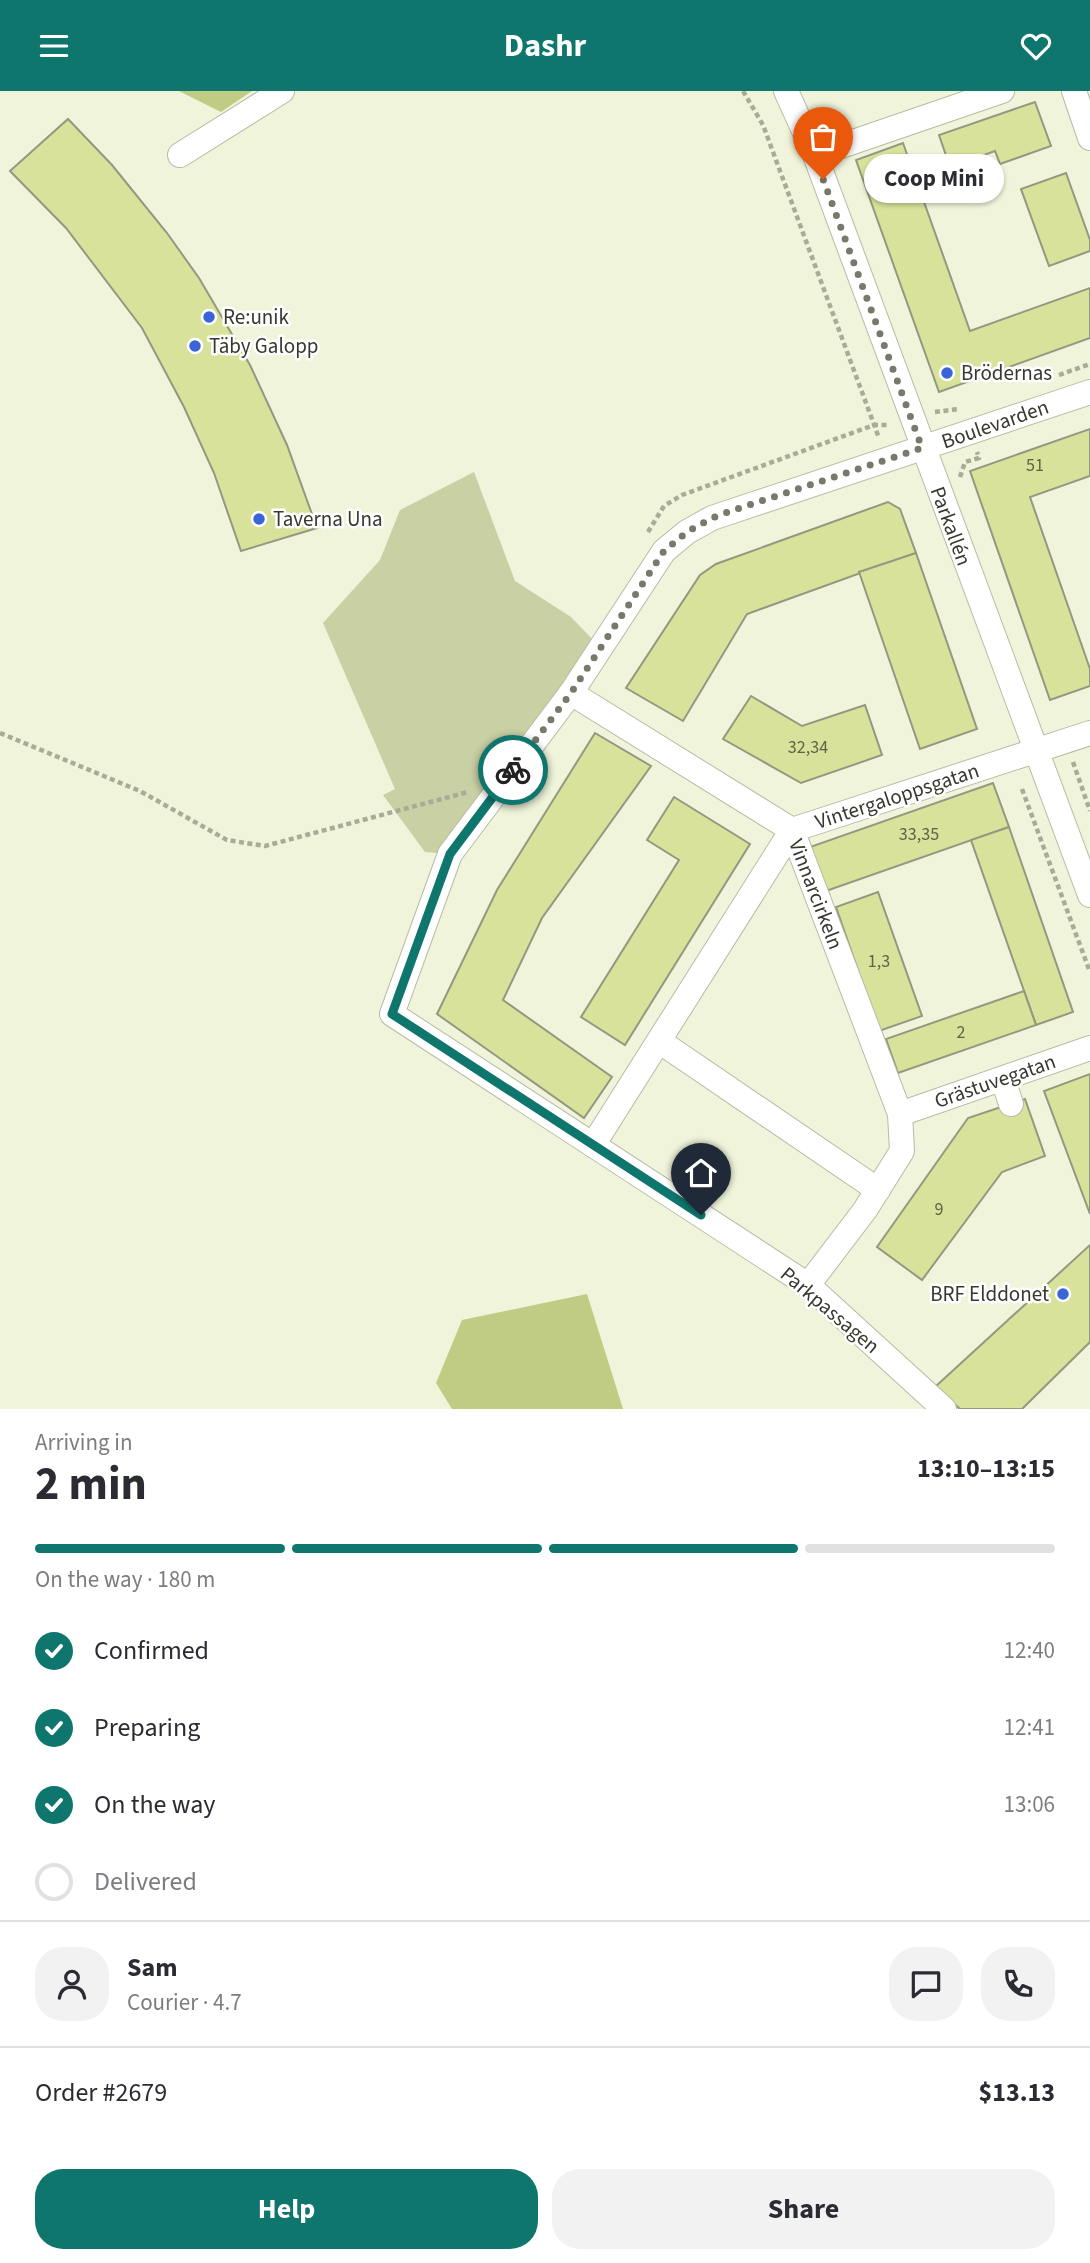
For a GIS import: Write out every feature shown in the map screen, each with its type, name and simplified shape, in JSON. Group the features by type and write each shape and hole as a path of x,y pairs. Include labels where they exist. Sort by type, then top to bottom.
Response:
{"street":[{"path":"180,155 282,91"},
{"name":"Parkallén","path":"786,91 814,155 912,419 1023,756 1090,895"},
{"path":"814,155 1002,91"},
{"path":"1074,91 1090,138"},
{"name":"Boulevarden","path":"392,1014 450,854 571,693 664,551 687,532 712,518 1090,392"},
{"name":"Vintergaloppsgatan","path":"571,693 792,830 1090,733"},
{"name":"Vinnarcirkeln","path":"593,1145 792,830"},
{"name":"Vinnarcirkeln","path":"792,830 900,1114 902,1151 865,1210 808,1285"},
{"name":"Parkpassagen","path":"392,1014 808,1285 944,1409"},
{"path":"659,1041 878,1190"},
{"name":"Grästuvegatan","path":"900,1114 1090,1048"},
{"path":"1003,1079 1011,1104"}],"path":[{"path":"743,91 763,125 887,460"},
{"path":"1052,377 1090,363"},
{"path":"643,541 664,506 682,495 874,425 892,425 934,412 962,409 979,458 965,463 959,479"},
{"path":"0,733 140,792 227,840 265,846 477,790"},
{"path":"1066,742 1090,811"},
{"path":"1023,756 1090,972"}],"green space":[{"path":"179,91 252,91 221,112"},
{"path":"474,472 515,581 571,617 601,648 450,854 425,852 383,795 395,789 323,623 380,560 400,510"},
{"path":"587,1294 623,1409 452,1409 436,1383 462,1320"}],"building":[{"path":"1035,102 1051,146 1000,164 995,151 950,167 939,135"},
{"name":"Täby Galopp","path":"68,119 112,165 199,278 250,365 287,445 317,528 241,551 214,473 184,407 142,328 66,228 10,171"},
{"path":"903,143 970,331 1090,288 1090,338 939,392 856,160"},
{"path":"1066,173 1090,240 1090,251 1049,266 1021,189"},
{"path":"1090,429 1090,476 1030,497 1090,669 1090,686 1050,700 970,471"},
{"path":"888,502 900,509 916,553 747,614 683,721 626,688 700,575 716,564"},
{"path":"916,553 977,729 920,749 859,572"},
{"path":"751,696 802,726 865,705 882,755 801,783 723,739"},
{"path":"595,733 651,766 542,918 503,1000 612,1077 584,1118 437,1014 497,890"},
{"path":"993,783 1009,827 826,891 810,847"},
{"path":"674,797 750,844 625,1045 581,1017 679,860 647,840"},
{"path":"1009,827 1073,1012 1036,1025 971,840"},
{"path":"878,892 922,1016 879,1031 836,907"},
{"path":"1024,991 1036,1025 898,1073 886,1039"},
{"path":"1090,1074 1090,1214 1044,1091"},
{"name":"BRF Elddonet","path":"1025,1099 1045,1156 1002,1172 922,1280 877,1247 968,1118"},
{"name":"BRF Elddonet","path":"1090,1245 1090,1342 1022,1409 960,1409 935,1387"}],"way so far":[{"path":"513,770 571,693 664,551 687,532 731,511 922,448 823,179"}],"place":[{"name":"Coop Mini","path":"823,179"},
{"name":"Re:unik","path":"209,317"},
{"name":"Täby Galopp","path":"195,346"},
{"name":"Brödernas","path":"947,373"},
{"name":"Taverna Una","path":"259,519"},
{"name":"BRF Elddonet","path":"1063,1294"}],"route":[{"path":"513,770 450,854 392,1014 701,1215"}]}
